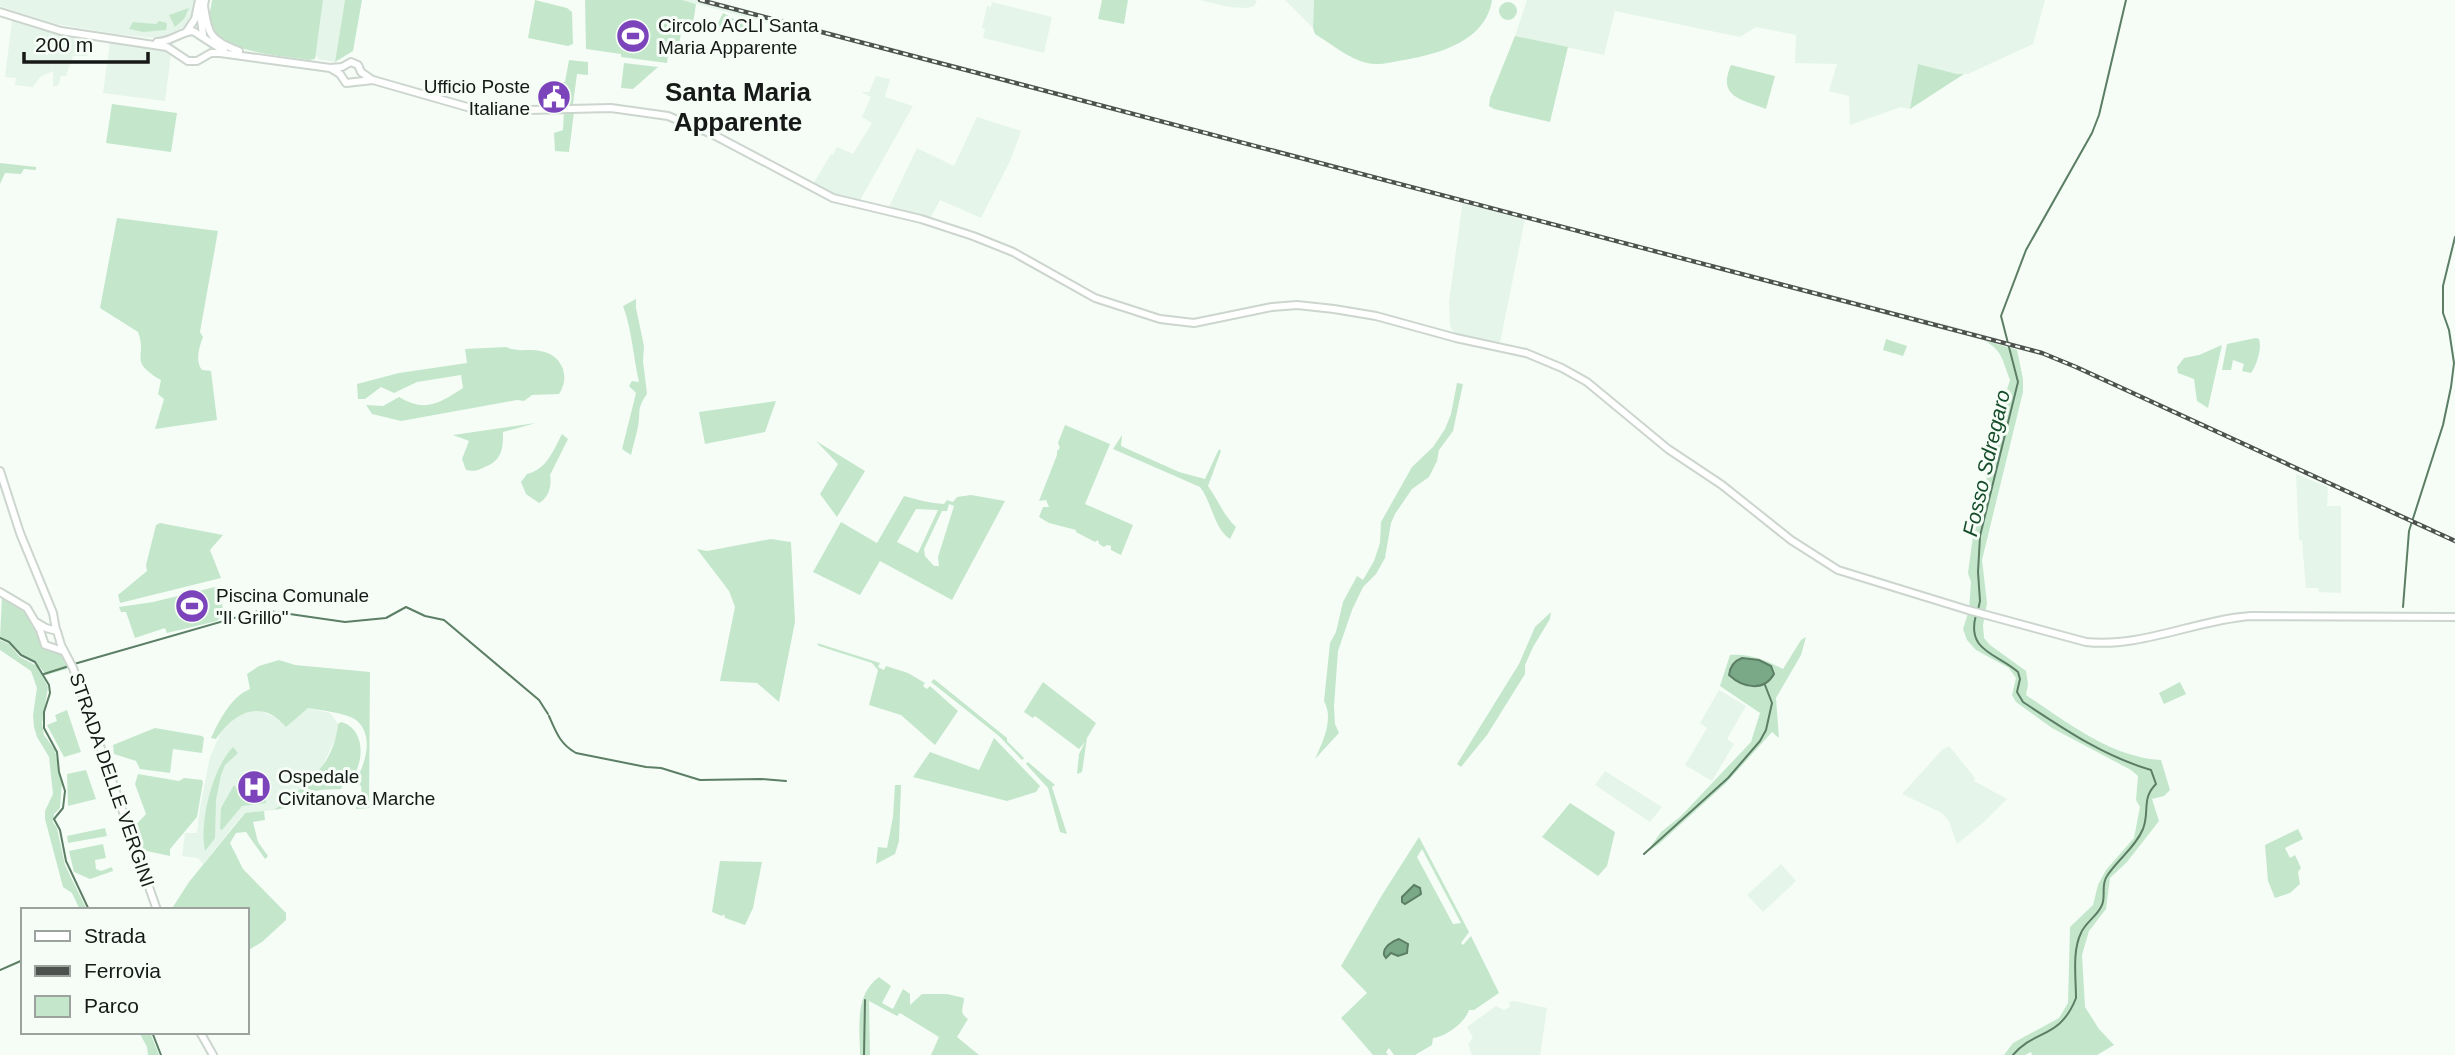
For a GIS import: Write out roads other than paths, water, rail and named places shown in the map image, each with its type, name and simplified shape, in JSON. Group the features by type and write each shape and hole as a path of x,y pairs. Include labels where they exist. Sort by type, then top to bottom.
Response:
{"main road":[{"path":"178,52 176,46 203,2"},
{"path":"203,2 201,20 207,46 205,55"},
{"path":"203,2 206,27 212,38 251,55"},
{"path":"0,11 45,24 104,36 160,42 194,31 229,53"},
{"path":"0,11 61,31 167,47 188,61 197,61 205,55 229,53 341,70"},
{"path":"341,70 347,63 354,62 373,80"},
{"path":"341,70 346,83 373,80 481,111 611,108 668,116 712,134 833,198 921,219 997,244 1096,298 1174,322 1203,322 1251,311 1297,305 1376,316 1526,353 1577,375 1668,449 1722,485 1791,540 1832,566 1968,610 2094,643 2154,636 2251,616 2455,617"},
{"path":"359,80 362,72"},
{"name":"STRADA DELLE VERGINI","path":"0,471 20,533 54,620 51,629 60,640 72,665 156,908"},
{"path":"0,592 22,603 36,622 43,643 51,647 60,640"},
{"path":"36,622 51,629"},
{"path":"42,635 51,629"},
{"name":"STRADA DELLE VERGINI","path":"51,647 64,652"},
{"path":"201,1034 213,1055"}],"waterway":[{"name":"Fosso Sdregaro","path":"1978,610 1980,536 2018,382 2001,316 2026,250 2092,133 2099,115 2126,0"},
{"path":"2403,607 2409,531 2443,425 2451,387 2454,363 2449,330 2443,313 2443,286 2455,237"},
{"path":"74,664 262,610 345,622 386,618 406,607 425,616 444,620 539,700 548,714"},
{"name":"Fosso Sdregaro","path":"1976,615 1974,627 1979,644 2018,672 2020,679 2017,692 2023,702 2100,749 2151,770 2156,784 2147,800 2143,829 2136,842 2107,876 2103,903 2078,940 2075,965 2076,998 2070,1011 2055,1027 2030,1041 2013,1055"},
{"path":"0,638 9,642 21,655 35,662 49,685 44,728 57,752 65,791 63,808 54,819 60,830 66,861 88,908"},
{"path":"44,674 69,666"},
{"path":"1644,854 1728,778 1760,741 1766,730 1772,703 1765,685"},
{"path":"549,716 562,742 576,753 661,768 700,780 786,781"},
{"path":"0,970 21,961"},
{"path":"864,1055 865,1000"},
{"path":"153,1034 161,1055"}],"railway":[{"path":"700,0 2042,353 2455,541"}],"place":[{"name":"Circolo ACLI Santa Maria Apparente","path":"633,36"},
{"name":"Ufficio Poste Italiane","path":"554,97"},
{"name":"Piscina Comunale \"Il Grillo\"","path":"192,606"},
{"name":"Ospedale Civitanova Marche","path":"254,787"}],"district":[{"name":"Santa Maria Apparente","path":"738,107"}]}
